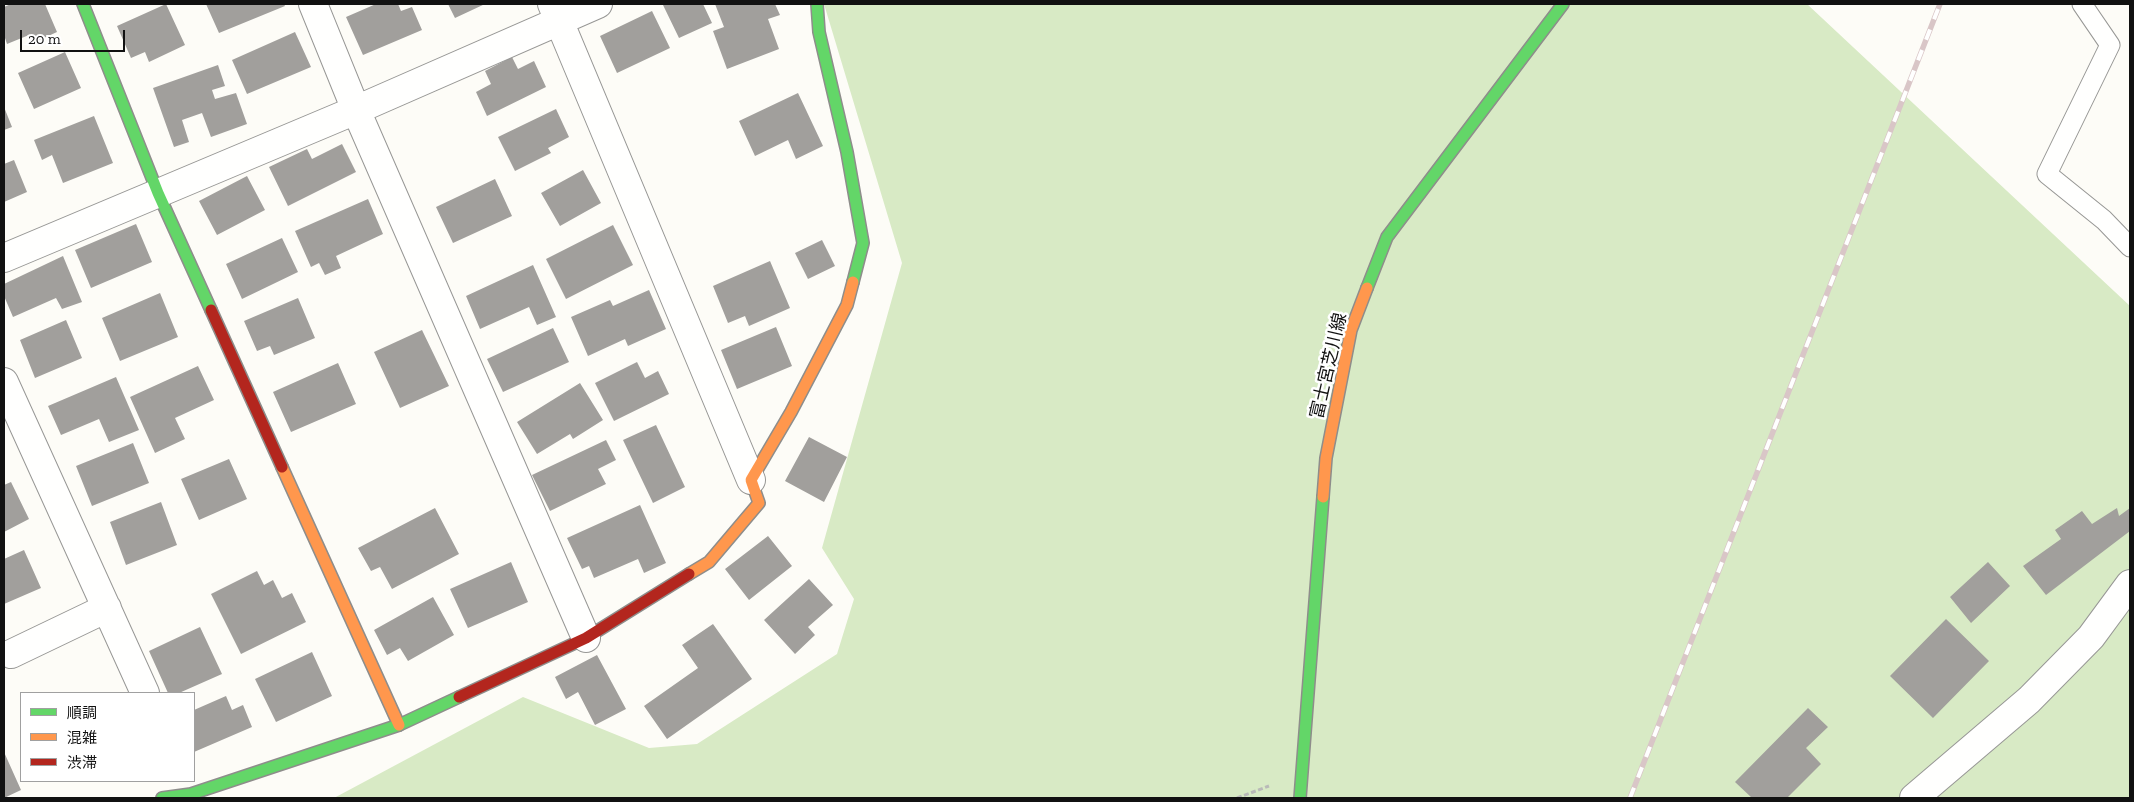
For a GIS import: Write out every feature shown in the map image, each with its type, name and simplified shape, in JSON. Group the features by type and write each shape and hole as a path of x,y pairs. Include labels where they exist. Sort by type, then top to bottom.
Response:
{"street":[{"path":"83,4 158,193 399,724"},
{"path":"313,4 356,110 586,638"},
{"path":"4,258 356,110 555,12 598,4"},
{"path":"751,480 791,412 847,305 863,243 847,152 819,32 817,4"},
{"name":"富士宮芝川線","path":"1300,798 1326,458 1351,330 1387,237 1563,4"},
{"path":"162,798 188,787 399,724 586,638 709,562 759,503 555,12"},
{"path":"4,382 146,692"},
{"path":"1914,798 2029,700 2091,637 2130,584"},
{"path":"11,654 107,608"}],"lane":[{"path":"2082,4 2110,45 2047,174 2104,220 2130,247"}],"green space":[{"path":"824,4 1807,4 2130,306 2130,798 334,798 523,697 649,748 697,744 837,654 854,599 822,548 902,263"}],"building":[{"path":"11,4 45,4 57,32 33,43 29,35 7,44 4,35 4,7"},
{"path":"166,4 185,45 149,62 145,52 131,58 117,26"},
{"path":"206,4 284,4 285,6 219,33"},
{"path":"376,4 398,4 401,11 412,7 422,30 363,55 346,17"},
{"path":"448,4 485,4 455,18"},
{"path":"703,4 712,23 679,38 663,5"},
{"path":"715,4 775,4 780,15 768,19 779,49 727,69 713,31 724,27"},
{"path":"652,11 670,48 617,73 600,36"},
{"path":"295,32 311,67 247,94 232,60"},
{"path":"65,52 81,88 34,109 18,73"},
{"path":"512,57 518,69 534,61 546,87 487,116 476,92 491,84 485,71"},
{"path":"218,65 225,86 212,90 215,99 236,93 247,124 211,137 202,113 182,120 189,142 174,147 153,88"},
{"path":"798,93 823,146 796,159 788,140 755,156 739,121"},
{"path":"4,107 12,127 4,130"},
{"path":"556,109 569,137 548,148 551,153 515,171 498,137"},
{"path":"94,116 113,163 63,183 52,155 42,160 34,140"},
{"path":"342,144 356,172 288,206 269,167 307,149 312,159"},
{"path":"14,160 27,192 4,202 4,164"},
{"path":"583,170 601,203 560,226 541,193"},
{"path":"247,176 265,210 217,235 199,201"},
{"path":"495,179 512,216 453,243 436,207"},
{"path":"368,199 383,234 336,256 341,268 325,275 319,263 311,267 295,231"},
{"path":"136,224 152,262 91,288 75,250"},
{"path":"613,225 633,265 566,299 546,259"},
{"path":"282,238 298,272 242,299 226,264"},
{"path":"822,240 835,266 808,279 795,253"},
{"path":"63,256 82,302 62,309 56,298 13,317 4,296 4,284"},
{"path":"770,261 790,308 749,326 745,316 728,323 713,286"},
{"path":"533,265 556,317 537,325 529,307 480,329 466,296"},
{"path":"649,290 666,329 628,346 625,339 588,356 571,317 610,300 613,306"},
{"path":"160,293 178,337 120,361 102,318"},
{"path":"298,298 315,338 274,355 270,346 257,351 244,321"},
{"path":"66,320 82,358 35,378 20,340"},
{"path":"776,327 792,366 737,389 721,350"},
{"path":"553,328 569,362 503,392 487,359"},
{"path":"422,330 449,386 400,408 374,352"},
{"path":"637,362 645,378 658,371 669,394 614,421 595,383"},
{"path":"338,363 356,404 291,432 273,392"},
{"path":"198,366 214,400 175,418 185,439 155,453 130,397"},
{"path":"116,377 139,430 109,442 99,419 61,435 48,406"},
{"path":"580,383 603,420 573,439 570,434 537,454 517,422"},
{"path":"656,425 685,487 653,503 623,440"},
{"path":"809,437 847,457 824,502 785,481"},
{"path":"606,440 616,460 598,469 606,484 550,511 532,475"},
{"path":"133,443 149,483 92,506 76,466"},
{"path":"229,459 247,499 199,520 181,479"},
{"path":"11,482 29,519 4,532 4,485"},
{"path":"161,502 177,545 126,565 110,522"},
{"path":"640,505 666,563 644,573 638,559 594,578 589,566 582,569 567,538"},
{"path":"435,508 459,554 392,589 380,567 371,571 358,548"},
{"path":"2117,508 2119,516 2130,508 2130,531 2046,595 2023,566 2061,539 2055,530 2082,511 2092,524"},
{"path":"768,536 792,566 749,600 725,569"},
{"path":"24,550 41,588 4,604 4,559"},
{"path":"511,562 528,602 468,628 450,589"},
{"path":"1988,562 2010,586 1971,623 1950,597"},
{"path":"257,571 264,585 273,580 282,598 292,593 306,622 241,654 211,594"},
{"path":"809,579 833,605 808,627 815,635 795,654 764,620"},
{"path":"433,597 454,635 408,661 400,648 387,655 374,630"},
{"path":"1946,619 1989,661 1933,718 1890,676"},
{"path":"713,624 752,679 667,739 644,706 698,668 682,645"},
{"path":"200,627 222,674 181,692 168,692 149,651"},
{"path":"312,652 332,696 276,722 255,679"},
{"path":"597,655 626,709 595,725 578,692 566,699 555,677"},
{"path":"226,696 232,710 243,705 252,727 195,752 195,710"},
{"path":"1808,708 1828,727 1806,748 1821,764 1787,798 1752,798 1735,782"},
{"path":"4,752 21,790 4,798"}],"railway":[{"path":"1630,798 1940,4"}],"traffic: fast":[{"path":"83,4 158,193 211,310"},
{"path":"817,4 819,32 847,152 863,243 853,282"},
{"path":"1367,288 1387,237 1563,4"},
{"path":"1300,798 1323,497"},
{"path":"162,798 191,794 399,725 459,697"}],"traffic: slow":[{"path":"689,574 709,562 759,503 751,480 791,412 847,305 853,282"},
{"path":"1323,497 1326,458 1351,330 1367,288"},
{"path":"282,467 399,725"}],"traffic: jam":[{"path":"211,310 282,467"},
{"path":"459,697 586,638 689,574"}]}
